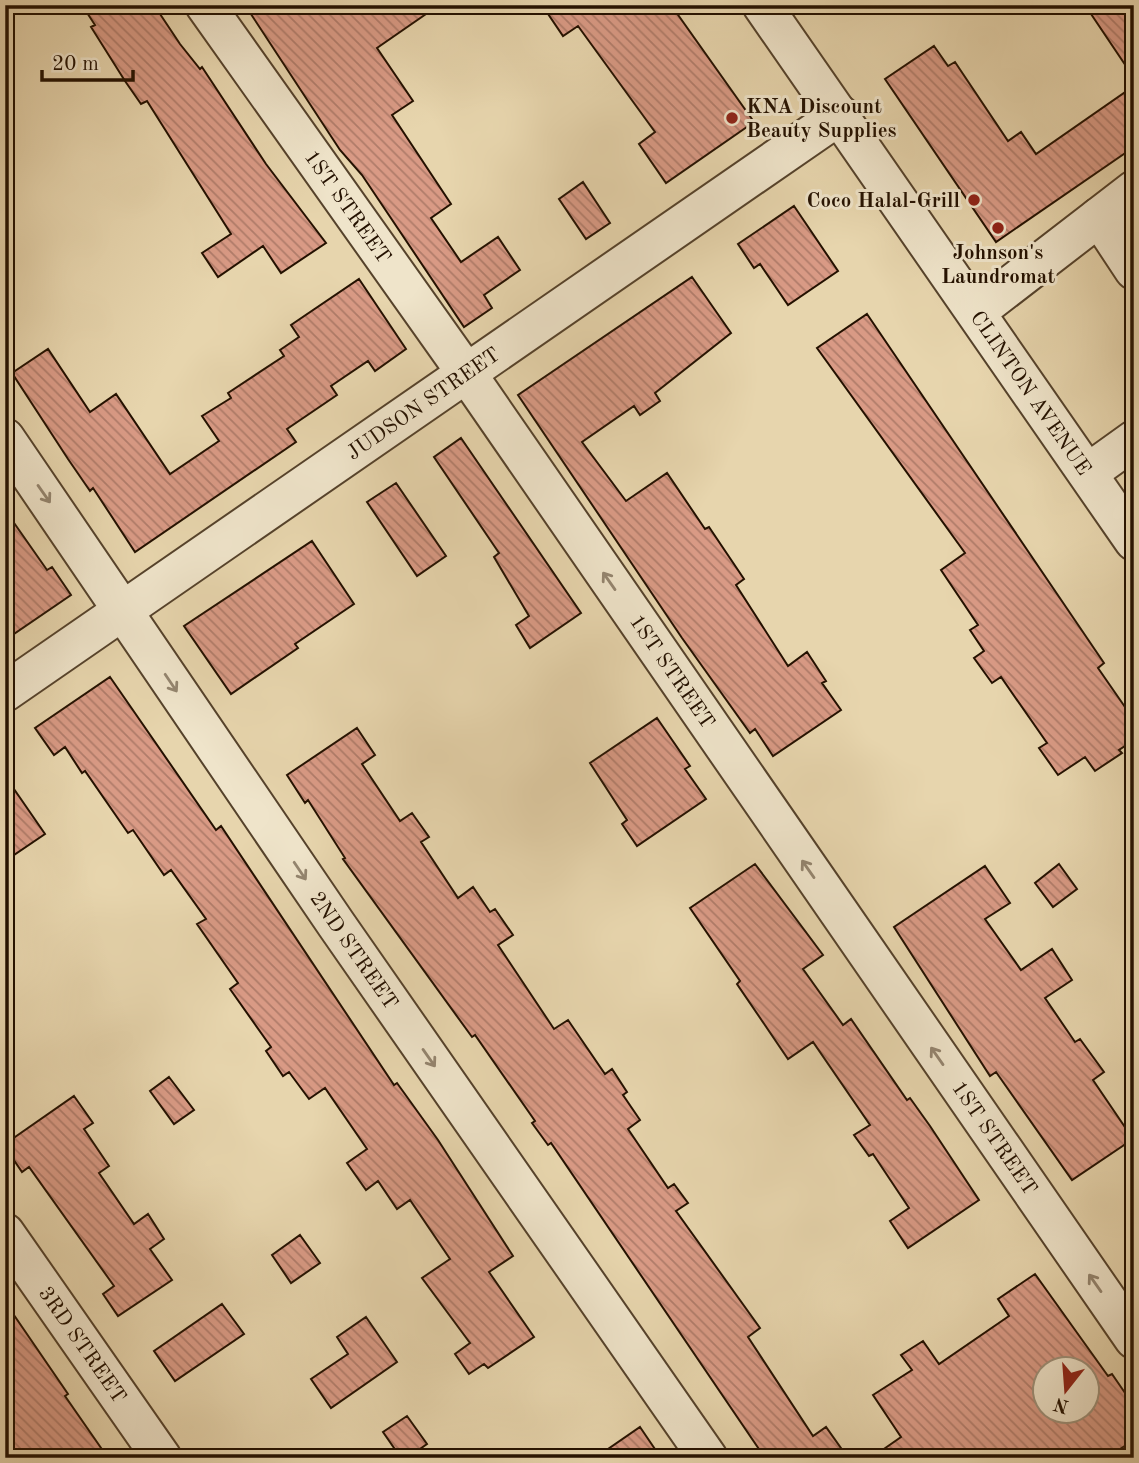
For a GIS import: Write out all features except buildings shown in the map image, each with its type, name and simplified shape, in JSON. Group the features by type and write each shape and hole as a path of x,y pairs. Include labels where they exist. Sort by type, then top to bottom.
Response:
{"street":[{"name":"1ST STREET","path":"205,5 467,374 1134,1339"},
{"name":"CLINTON AVENUE","path":"762,5 1134,541"},
{"name":"JUDSON STREET","path":"5,692 840,115"},
{"path":"976,312 1134,190"},
{"path":"1099,217 1134,270"},
{"name":"2ND STREET","path":"5,438 708,1458"},
{"path":"1088,473 1134,440"},
{"name":"3RD STREET","path":"5,1233 162,1458"}],"place":[{"name":"KNA Discount Beauty Supplies","path":"732,118"},
{"name":"Coco Halal-Grill","path":"974,200"},
{"name":"Johnson's Laundromat","path":"998,228"}]}
